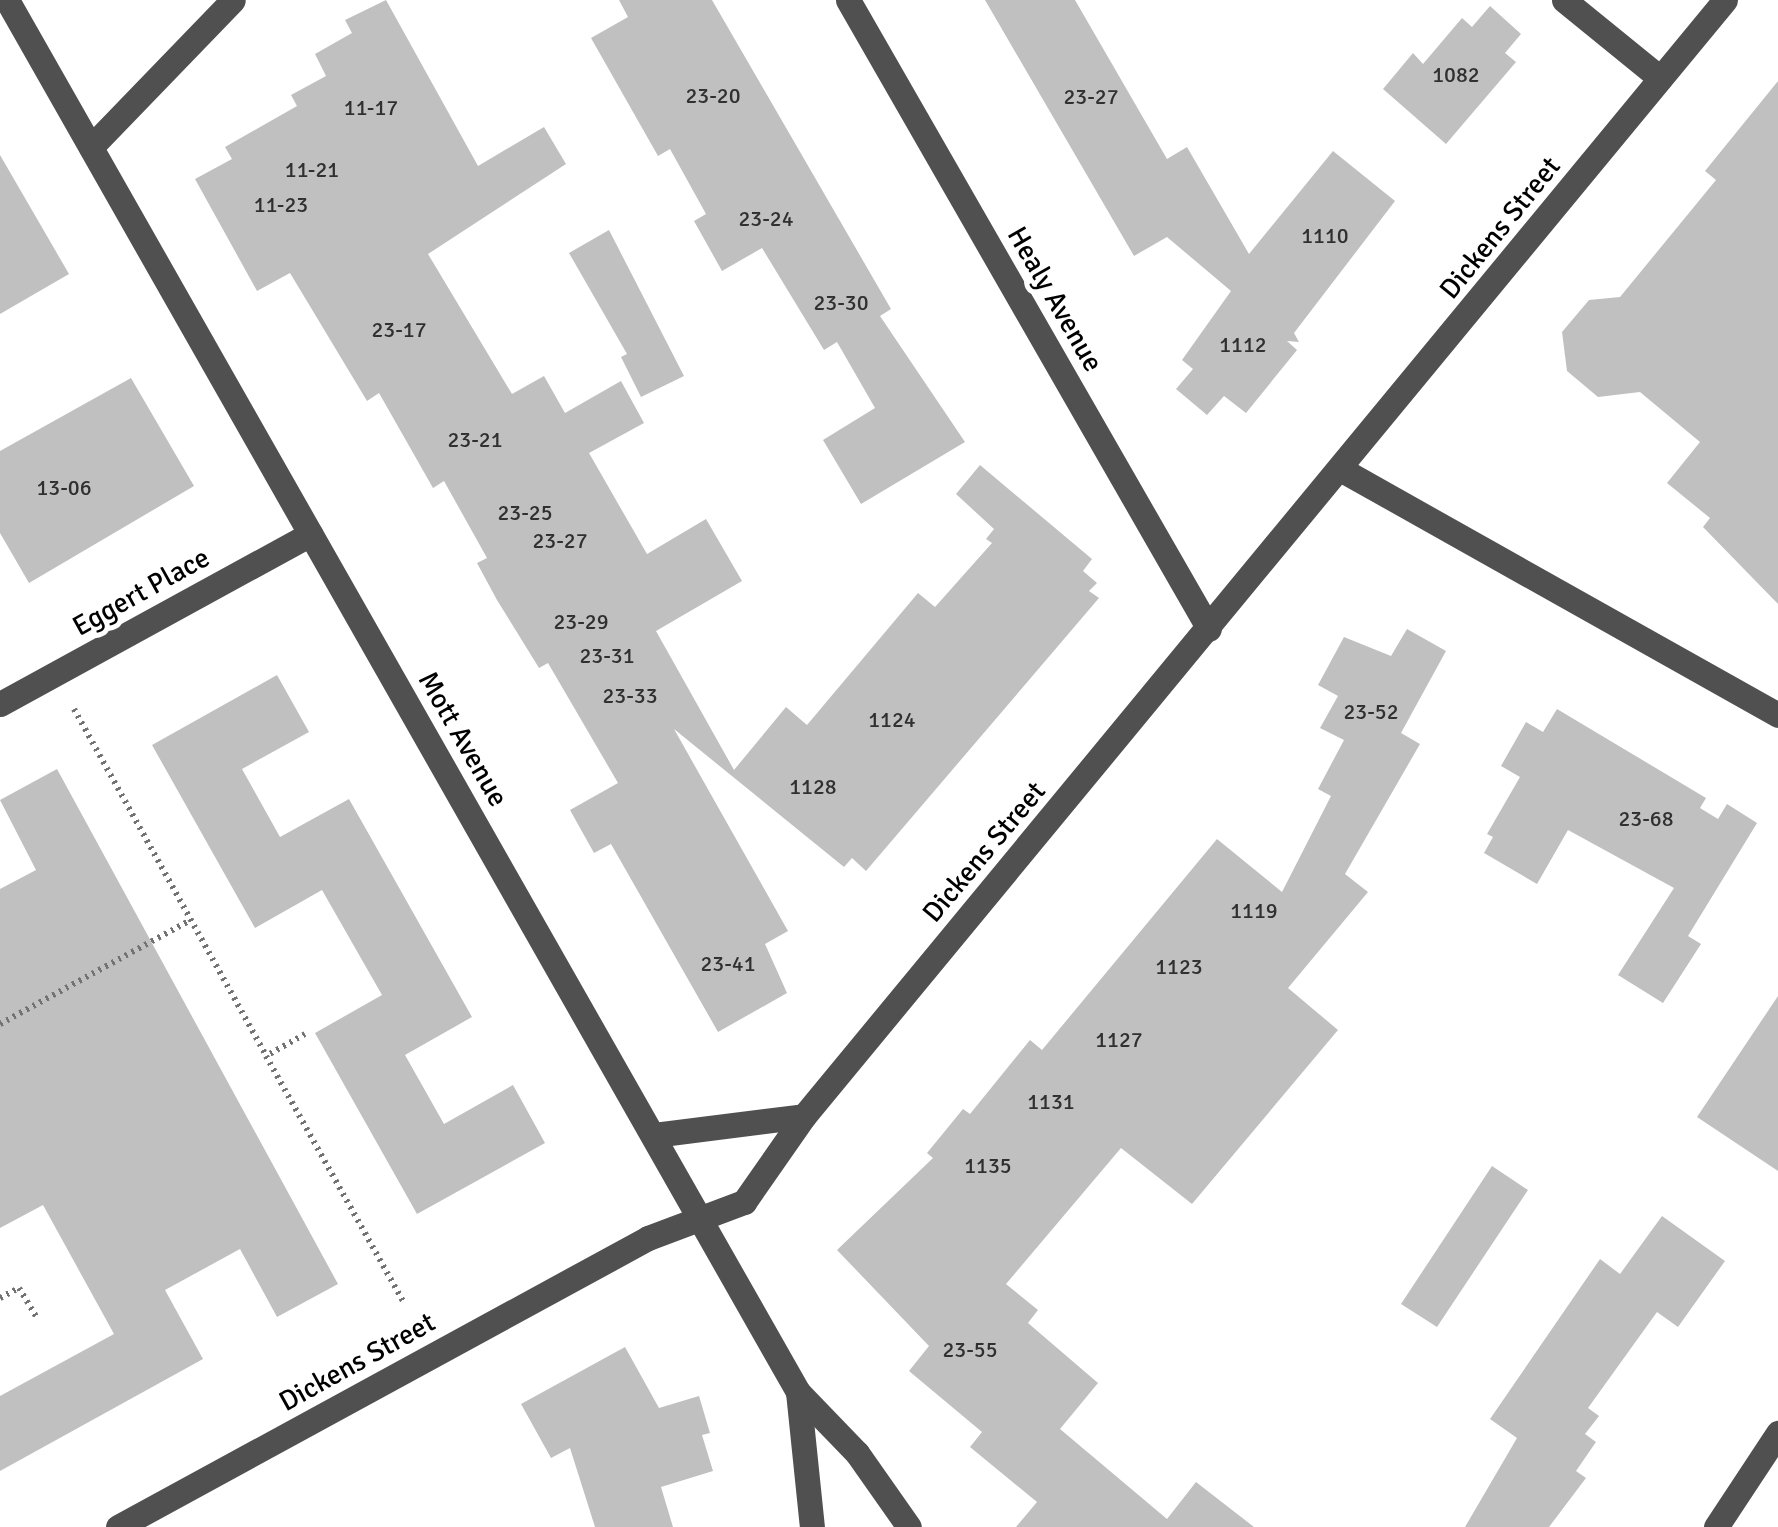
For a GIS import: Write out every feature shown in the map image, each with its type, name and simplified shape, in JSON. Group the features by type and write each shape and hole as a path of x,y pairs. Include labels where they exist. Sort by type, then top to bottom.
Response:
{"street":[{"name":"Mott Avenue","path":"6,0 798,1392 812,1527"},
{"path":"91,147 232,0"},
{"name":"Healy Avenue","path":"848,0 1209,629"},
{"path":"1564,0 1660,78"},
{"name":"Dickens Street","path":"118,1527 648,1238 744,1202 804,1116 1342,470 1725,0"},
{"path":"1342,470 1778,714"},
{"name":"Eggert Place","path":"0,704 311,534"},
{"path":"654,1135 804,1116"},
{"path":"798,1392 857,1453 909,1527"},
{"path":"1716,1527 1778,1433"}],"path":[{"path":"74,708 404,1303"},
{"path":"0,1024 192,920"},
{"path":"266,1056 305,1034"},
{"path":"0,1298 20,1288 37,1318"}],"building":[{"path":"386,0 478,166 544,127 566,164 428,254 512,394 544,376 565,413 621,381 644,423 589,453 647,554 706,519 742,581 656,631 734,770 786,707 807,725 918,593 935,607 992,543 986,539 994,529 956,494 980,465 1092,559 1083,571 1097,583 1089,591 1099,598 866,871 852,858 844,867 674,729 788,931 765,944 787,993 718,1032 611,844 594,853 570,810 618,783 548,663 539,668 497,600 477,563 487,558 444,481 433,488 379,393 367,401 290,273 257,291 195,179 232,159 225,147 297,106 291,95 326,76 315,54 352,33 345,20"},
{"path":"619,0 712,0 891,309 880,316 965,442 861,504 823,440 875,408 837,342 824,350 762,248 722,271 694,221 706,214 670,149 658,156 591,38 628,17"},
{"path":"985,0 1075,0 1167,159 1187,147 1249,254 1333,151 1395,201 1294,333 1299,342 1287,341 1297,350 1246,413 1224,396 1207,415 1176,389 1193,369 1182,360 1231,291 1167,237 1134,256"},
{"path":"1490,6 1521,34 1505,53 1516,62 1446,144 1383,89 1413,53 1423,64 1462,18 1472,27"},
{"path":"1778,81 1778,604 1703,527 1710,518 1667,483 1700,442 1640,392 1598,397 1567,371 1562,332 1589,300 1620,297 1716,180 1705,171"},
{"path":"0,155 69,274 0,314"},
{"path":"609,230 684,376 641,397 621,357 627,354 569,253"},
{"path":"131,378 194,486 29,583 0,533 0,451"},
{"path":"1407,629 1446,651 1401,733 1420,744 1345,874 1368,892 1288,988 1338,1030 1192,1204 1121,1148 1006,1284 1038,1310 1028,1323 1098,1383 1060,1429 1167,1519 1196,1482 1254,1527 1016,1527 1037,1502 970,1447 982,1432 909,1371 929,1346 837,1250 933,1158 927,1153 963,1109 970,1114 1030,1040 1042,1050 1217,839 1282,892 1331,796 1318,789 1344,740 1320,728 1338,696 1318,685 1344,637 1391,656"},
{"path":"277,675 309,732 242,769 280,837 349,799 472,1017 405,1055 444,1124 513,1085 545,1143 417,1214 315,1033 382,995 322,890 255,928 152,745"},
{"path":"1557,709 1706,798 1700,808 1718,819 1727,804 1757,823 1688,936 1701,944 1663,1003 1618,975 1674,888 1568,830 1537,884 1484,853 1493,837 1487,834 1520,777 1501,766 1526,722 1543,732"},
{"path":"57,769 338,1284 277,1317 240,1249 165,1290 203,1359 0,1471 0,1396 114,1334 43,1205 0,1228 0,889 36,870 0,800"},
{"path":"1778,996 1778,1171 1697,1117"},
{"path":"1492,1166 1528,1190 1437,1327 1401,1304"},
{"path":"1662,1216 1725,1261 1678,1327 1657,1312 1588,1408 1599,1416 1585,1434 1596,1442 1576,1471 1586,1478 1549,1527 1465,1527 1517,1438 1490,1419 1600,1259 1620,1274"},
{"path":"625,1347 659,1408 699,1396 710,1433 702,1435 713,1471 661,1487 673,1527 595,1527 570,1448 551,1458 521,1404"}]}
